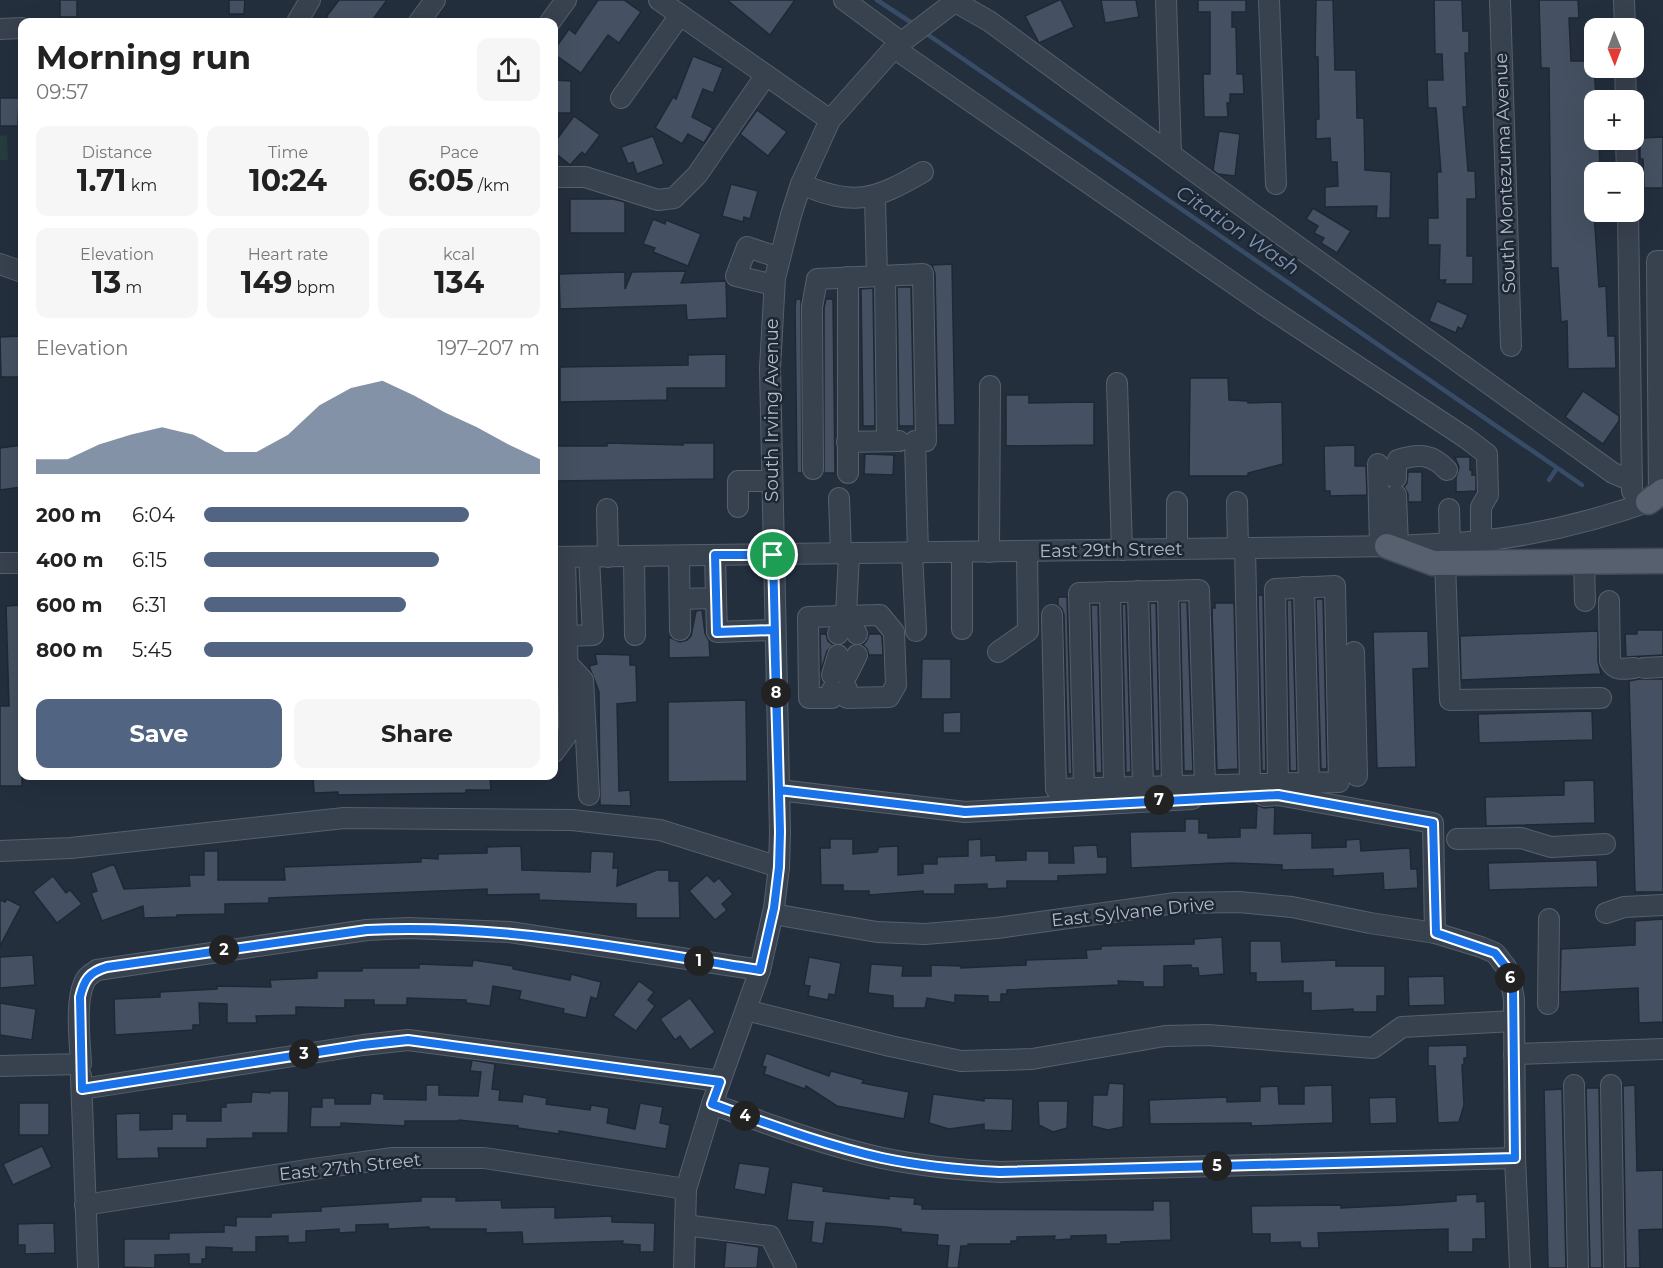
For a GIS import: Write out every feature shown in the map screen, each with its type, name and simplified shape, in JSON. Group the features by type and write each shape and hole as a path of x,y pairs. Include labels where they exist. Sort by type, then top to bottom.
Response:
{"main road":[{"path":"1388,546 1433,563 1447,553 1584,562 1663,561"}],"street":[{"path":"299,18 310,0"},
{"path":"421,18 435,0"},
{"path":"553,18 566,0"},
{"path":"659,0 830,120"},
{"path":"844,0 897,45 1263,304 1487,454 1488,495 1481,507 1481,541"},
{"path":"954,0 989,21 1613,473 1632,481 1653,498"},
{"name":"South Irving Avenue","path":"684,1268 686,1189 712,1104 760,970 773,914 779,867 770,368 774,285 801,184 830,120 897,45 954,0"},
{"path":"1166,0 1171,154"},
{"path":"1269,0 1276,184"},
{"name":"South Montezuma Avenue","path":"1500,0 1510,346"},
{"path":"1624,0 1624,18"},
{"path":"621,98 680,15"},
{"path":"0,28 18,28"},
{"path":"558,177 585,177 658,200 674,198 697,176 766,75"},
{"path":"801,184 837,197 867,198 898,187 923,172"},
{"path":"875,199 881,276 887,441"},
{"path":"1628,222 1632,481"},
{"path":"774,285 736,276 747,247 780,258"},
{"path":"1653,498 1661,441 1657,261 1663,261"},
{"path":"0,264 18,271"},
{"path":"813,469 812,307 817,279 923,274 926,441 847,442"},
{"path":"848,277 848,473"},
{"path":"1117,383 1122,550"},
{"path":"989,552 990,386"},
{"path":"915,441 916,631"},
{"path":"1388,546 1398,460 1412,455 1425,455 1448,470"},
{"path":"1378,464 1388,546"},
{"path":"738,507 738,481 771,481"},
{"path":"839,498 845,554 848,634"},
{"path":"1447,553 1481,541 1561,528 1653,498"},
{"path":"1177,502 1177,549"},
{"path":"1237,502 1242,548 1250,784"},
{"path":"567,636 593,635 598,557 607,509"},
{"path":"1449,509 1447,553 1450,700 1601,698"},
{"name":"East 29th Street","path":"559,557 1388,546"},
{"path":"998,652 1028,631 1028,551"},
{"path":"962,552 962,629"},
{"path":"715,555 717,632 774,630"},
{"path":"634,556 635,635"},
{"path":"679,556 680,630"},
{"path":"558,747 568,733 569,727 567,636 559,557"},
{"path":"1584,562 1585,601"},
{"path":"0,563 18,563"},
{"path":"1052,615 1056,789 1278,784 1339,782 1335,586 1275,589 1278,784"},
{"path":"1304,587 1309,783"},
{"path":"1084,788 1079,593 1138,591 1199,590 1205,785"},
{"path":"1138,591 1143,787"},
{"path":"1168,591 1173,786"},
{"path":"1110,592 1114,788"},
{"path":"680,599 716,598"},
{"path":"1609,601 1612,666 1617,669 1647,668"},
{"path":"880,615 894,632 896,685 889,697 840,687 809,698 808,617 880,615"},
{"path":"1354,652 1357,776"},
{"path":"840,687 847,655"},
{"path":"567,663 583,680 589,795"},
{"path":"779,790 965,812 1278,795 1433,823 1436,933"},
{"path":"0,851 71,848 344,819 572,820 660,830 779,867"},
{"path":"1457,839 1521,838 1551,847 1605,844"},
{"name":"East Sylvane Drive","path":"773,914 877,932 925,934 997,928 1176,903 1239,902 1292,907 1370,923 1436,933 1495,953 1506,967 1510,979 1514,999 1514,1021"},
{"path":"1606,913 1624,907 1663,905"},
{"path":"1548,1004 1549,919"},
{"path":"88,1268 81,1064 81,971 367,930 408,928 509,932 760,970"},
{"path":"746,1010 890,1046 961,1060 1032,1059 1165,1036 1208,1035 1373,1048 1402,1027 1514,1021 1515,1158 1520,1268"},
{"path":"82,1089 340,1048 408,1040 720,1082"},
{"path":"1514,1054 1663,1049"},
{"path":"0,1066 81,1064"},
{"path":"1574,1085 1578,1268"},
{"path":"1611,1085 1614,1268"},
{"path":"712,1104 835,1146 883,1158 971,1171 1515,1158"},
{"name":"East 27th Street","path":"85,1205 313,1168 393,1158 484,1158 686,1189"},
{"path":"685,1225 770,1236 786,1268"}],"green space":[{"path":"7,135 8,160 0,160 0,136"}],"building":[{"path":"60,0 77,0 77,17 60,17"},
{"path":"229,0 245,0 244,14 229,14"},
{"path":"339,0 387,0 374,18 326,17"},
{"path":"598,0 624,0 641,12 619,43 608,35 581,73 558,57 558,44 569,29 575,34"},
{"path":"727,0 795,0 770,35"},
{"path":"1059,0 1074,27 1039,43 1025,16"},
{"path":"1101,0 1136,0 1139,17 1105,23"},
{"path":"1198,0 1246,0 1246,12 1232,12 1232,27 1236,27 1237,74 1243,74 1244,94 1230,94 1230,103 1227,103 1228,117 1204,117 1203,74 1210,74 1210,12 1198,12"},
{"path":"1316,0 1333,0 1335,70 1356,70 1357,118 1364,118 1365,170 1391,172 1390,218 1376,218 1377,206 1325,207 1325,187 1338,186 1337,162 1331,162 1330,138 1316,139 1316,119 1319,119 1318,57 1315,57"},
{"path":"1434,0 1462,0 1463,31 1469,31 1469,53 1465,53 1467,107 1463,107 1468,171 1475,171 1476,199 1467,199 1467,256 1473,256 1473,284 1444,284 1446,280 1439,280 1440,245 1428,245 1428,218 1438,218 1437,172 1441,172 1436,108 1428,108 1427,80 1443,80 1442,54 1435,54"},
{"path":"1539,0 1578,0 1579,18 1569,18 1571,61 1584,61 1584,78 1595,78 1595,90 1584,90 1584,150 1599,150 1600,162 1584,162 1584,222 1595,222 1599,287 1606,286 1608,336 1615,336 1616,368 1568,369 1567,321 1561,322 1558,268 1551,268 1549,68 1541,68"},
{"path":"693,56 723,68 713,93 703,89 692,117 713,128 704,143 688,134 682,144 655,128 673,97 676,99"},
{"path":"558,80 571,81 571,113 558,113"},
{"path":"0,98 18,98 18,126 0,126"},
{"path":"757,110 787,132 768,156 740,134"},
{"path":"574,116 600,135 585,155 582,152 570,165 558,155 558,138"},
{"path":"1219,131 1240,134 1235,176 1218,174 1213,170"},
{"path":"653,136 664,164 637,174 633,162 628,164 621,147"},
{"path":"1663,137 1663,188 1644,188 1644,162 1640,159 1640,150 1644,150 1644,138"},
{"path":"731,184 758,191 750,219 744,217 743,222 722,216"},
{"path":"570,199 613,199 625,202 625,233 570,233"},
{"path":"1313,208 1351,231 1337,253 1321,243 1324,238 1314,233 1318,226 1306,219"},
{"path":"653,219 665,224 666,220 701,234 688,266 653,252 655,248 643,244"},
{"path":"952,264 955,425 938,425 935,274 932,265"},
{"path":"686,271 681,283 726,281 727,318 687,320 686,305 560,309 559,274 625,272 625,289 632,272"},
{"path":"897,287 911,287 914,426 899,426"},
{"path":"873,288 875,426 863,426 861,289"},
{"path":"796,299 801,299 802,473 797,473"},
{"path":"826,299 833,299 835,473 824,473 824,308"},
{"path":"1437,301 1468,315 1462,329 1458,327 1456,333 1429,321"},
{"path":"18,336 18,377 1,377 0,337"},
{"path":"726,354 726,388 667,388 667,400 560,402 560,367 688,365 688,355"},
{"path":"1190,378 1228,378 1229,400 1248,401 1248,403 1282,402 1283,464 1248,473 1248,476 1189,476"},
{"path":"1583,391 1619,416 1619,421 1603,444 1565,417"},
{"path":"1006,395 1029,395 1029,403 1094,402 1094,445 1006,446"},
{"path":"607,443 683,445 683,443 714,443 714,479 558,481 558,446 607,446"},
{"path":"1355,445 1355,466 1366,466 1367,495 1330,496 1330,491 1325,491 1324,446"},
{"path":"18,446 18,488 0,490 0,448"},
{"path":"865,454 894,455 893,475 864,474"},
{"path":"1455,457 1470,457 1470,470 1472,470 1472,475 1476,475 1476,491 1456,492 1459,467"},
{"path":"1408,472 1422,472 1422,502 1408,502 1408,494 1404,487 1407,483"},
{"path":"1258,595 1263,595 1266,771 1262,771"},
{"path":"1058,597 1067,597 1072,774 1068,774 1064,615 1058,605"},
{"path":"1316,599 1323,599 1327,769 1321,769"},
{"path":"1287,600 1292,600 1297,771 1290,771"},
{"path":"1180,602 1187,602 1193,771 1184,771"},
{"path":"1150,603 1156,603 1160,771 1155,771"},
{"path":"1215,603 1234,603 1238,769 1217,770 1212,608 1215,608"},
{"path":"1122,604 1126,604 1131,772 1126,773"},
{"path":"18,605 18,780 22,780 22,786 0,786 0,706 9,706 6,606"},
{"path":"1091,605 1098,605 1102,773 1096,773"},
{"path":"702,610 710,657 669,658 669,637 680,642 687,640 691,636 696,611"},
{"path":"1637,630 1663,630 1663,655 1626,657 1625,634 1637,634"},
{"path":"1428,631 1429,668 1413,669 1416,767 1377,768 1373,632"},
{"path":"1598,631 1598,661 1601,674 1461,680 1460,636"},
{"path":"820,634 826,634 828,641 833,645 827,651 821,671"},
{"path":"869,634 882,636 883,655 869,655 863,645"},
{"path":"595,654 630,655 630,665 636,665 637,702 617,704 619,791 630,790 631,806 600,805 599,692 589,666 597,664"},
{"path":"922,659 951,659 951,699 921,699"},
{"path":"1663,679 1663,892 1635,892 1629,681"},
{"path":"746,700 747,781 668,782 668,702"},
{"path":"1592,711 1593,740 1479,743 1478,714"},
{"path":"961,712 961,733 943,733 943,713"},
{"path":"313,780 490,780 491,790 466,790 466,793 338,795 338,792 314,793"},
{"path":"1594,780 1595,823 1486,826 1485,797 1564,795 1564,781"},
{"path":"1257,805 1264,808 1275,807 1274,834 1312,833 1312,848 1346,847 1346,840 1360,839 1361,851 1410,848 1411,869 1417,869 1418,888 1384,890 1383,873 1333,876 1333,869 1282,870 1282,865 1232,863 1131,868 1130,832 1185,831 1185,819 1199,819 1199,833 1208,833 1208,838 1240,837 1240,828 1256,828"},
{"path":"830,839 853,839 853,854 877,852 879,847 898,846 898,875 923,873 923,864 937,864 937,857 968,856 968,840 981,839 981,856 996,855 996,861 1026,860 1026,851 1049,851 1049,863 1074,863 1073,846 1097,845 1098,857 1107,857 1107,874 1058,876 1058,881 1007,881 1007,888 987,889 987,884 955,885 955,894 923,894 923,891 869,895 869,891 843,891 843,885 821,885 820,848 830,848"},
{"path":"521,846 522,870 590,872 591,851 614,852 613,868 618,868 617,886 657,870 669,870 669,881 679,881 680,918 636,918 636,904 539,900 539,894 487,895 487,889 269,898 269,903 225,904 225,914 177,915 177,917 144,918 143,906 102,921 91,893 97,891 91,873 114,864 124,889 190,886 189,875 204,875 204,851 218,851 218,880 285,880 284,867 421,862 421,858 438,859 438,854 487,853 487,847"},
{"path":"1597,860 1598,887 1489,890 1488,863"},
{"path":"707,875 714,882 719,878 733,894 722,904 727,910 715,920 689,891"},
{"path":"53,876 66,893 70,890 82,904 57,923 33,892"},
{"path":"7,899 21,906 0,946 0,900 5,902"},
{"path":"1663,919 1663,1022 1639,1023 1638,988 1560,992 1561,949 1635,945 1635,921"},
{"path":"1222,937 1224,974 1199,976 1198,968 1191,968 1191,965 1164,966 1164,987 1143,987 1143,982 1118,981 1119,985 1007,990 1007,994 1001,994 1001,1002 988,1002 988,996 955,995 955,1003 927,998 925,1008 893,1008 893,996 868,993 871,964 903,966 902,976 931,976 931,965 961,966 961,968 1026,965 1026,960 1087,958 1086,950 1101,949 1101,946 1194,944 1194,939"},
{"path":"1250,941 1281,941 1282,962 1336,960 1336,966 1385,966 1385,996 1377,996 1377,1012 1353,1012 1353,1009 1311,1011 1311,993 1303,993 1303,981 1256,982 1256,973 1250,973"},
{"path":"33,955 35,985 0,988 0,957"},
{"path":"809,957 841,963 835,995 829,994 828,1000 808,996 810,986 804,985"},
{"path":"473,960 513,966 513,969 570,980 571,974 601,982 597,999 591,997 586,1018 563,1013 564,1009 519,999 521,991 493,986 490,1006 466,1003 466,1000 407,998 407,1005 374,1005 374,1000 345,1000 345,1008 296,1007 296,1015 256,1016 257,1023 227,1023 227,1004 199,1003 200,1025 193,1025 193,1030 115,1035 114,999 160,997 160,992 217,989 217,986 271,987 270,980 317,978 317,971 419,968 419,964 472,966"},
{"path":"1444,976 1445,1005 1409,1006 1408,977"},
{"path":"639,981 654,992 648,1000 655,1006 636,1031 613,1015"},
{"path":"690,998 715,1032 690,1050 680,1036 675,1040 660,1019"},
{"path":"0,1003 36,1009 32,1040 0,1035"},
{"path":"1467,1045 1467,1058 1464,1058 1464,1065 1462,1065 1464,1105 1459,1122 1438,1123 1435,1066 1428,1066 1428,1046"},
{"path":"766,1053 829,1076 831,1071 864,1080 862,1083 909,1092 904,1119 837,1106 806,1086 805,1089 764,1074 766,1067 762,1066"},
{"path":"472,1060 495,1064 492,1089 500,1090 499,1100 522,1102 523,1094 547,1098 546,1104 590,1110 591,1105 609,1108 607,1123 635,1129 640,1103 663,1107 660,1123 670,1125 666,1149 559,1131 559,1134 518,1128 518,1126 459,1120 405,1121 405,1126 341,1123 341,1127 310,1127 311,1107 322,1107 322,1098 335,1098 335,1104 370,1104 371,1093 384,1094 384,1099 426,1100 426,1085 439,1085 439,1095 478,1096 481,1072 470,1071"},
{"path":"1109,1083 1124,1084 1123,1127 1108,1130 1092,1126 1093,1095 1107,1095"},
{"path":"1332,1085 1333,1123 1251,1126 1251,1123 1150,1124 1149,1100 1227,1097 1227,1102 1260,1101 1260,1087 1278,1086 1279,1104 1304,1104 1304,1086"},
{"path":"1635,1085 1637,1171 1663,1170 1663,1229 1639,1230 1640,1268 1626,1268 1623,1086"},
{"path":"1586,1088 1599,1088 1602,1268 1590,1268"},
{"path":"1562,1089 1566,1268 1548,1268 1544,1090"},
{"path":"270,1091 289,1091 288,1133 253,1133 253,1138 207,1139 207,1148 158,1148 159,1158 117,1159 116,1114 140,1113 140,1130 172,1129 172,1114 187,1114 187,1121 221,1121 221,1107 226,1107 226,1103 251,1102 252,1092 270,1093"},
{"path":"933,1094 984,1101 984,1098 1013,1099 1012,1131 984,1130 984,1124 949,1129 929,1123"},
{"path":"1396,1097 1397,1123 1370,1124 1369,1098"},
{"path":"1038,1101 1068,1101 1067,1128 1053,1132 1039,1125"},
{"path":"19,1103 49,1103 49,1135 19,1135"},
{"path":"42,1146 52,1167 13,1185 3,1164"},
{"path":"739,1163 770,1167 765,1195 734,1189"},
{"path":"792,1182 824,1187 823,1191 889,1199 889,1196 915,1198 914,1204 922,1205 922,1209 1153,1210 1153,1201 1170,1201 1171,1240 1106,1244 1106,1235 1071,1236 1071,1239 1054,1240 1055,1236 1017,1237 1017,1241 1011,1241 1011,1244 961,1246 958,1268 947,1268 949,1246 937,1245 938,1235 901,1232 901,1229 886,1227 826,1223 823,1244 811,1242 813,1222 787,1220"},
{"path":"1477,1194 1477,1202 1485,1201 1486,1239 1473,1239 1473,1252 1448,1252 1448,1229 1318,1233 1319,1248 1301,1248 1300,1242 1270,1243 1270,1234 1252,1234 1251,1206 1341,1205 1341,1208 1402,1205 1456,1201 1456,1195"},
{"path":"421,1197 456,1197 456,1201 501,1200 502,1208 555,1207 555,1218 612,1216 612,1222 655,1223 654,1252 640,1252 640,1245 622,1244 623,1241 523,1244 522,1232 486,1233 486,1229 429,1229 429,1227 388,1229 388,1224 356,1225 356,1232 339,1233 339,1229 306,1231 306,1242 288,1243 288,1236 256,1237 256,1252 232,1252 232,1248 206,1247 206,1259 202,1259 202,1264 189,1264 189,1254 155,1255 155,1268 124,1267 124,1239 169,1239 169,1233 224,1232 224,1225 236,1226 236,1217 271,1217 271,1213 321,1211 321,1207 421,1201"},
{"path":"54,1223 55,1253 25,1254 25,1245 18,1245 18,1224"},
{"path":"726,1242 759,1247 757,1268 724,1268"}],"waterway":[{"name":"Citation Wash","path":"877,0 915,25"},
{"name":"Citation Wash","path":"924,32 1582,485"},
{"path":"1549,480 1557,468"}],"route":[{"path":"773,555 715,555 717,632 774,630 779,790 965,812 1278,795 1433,823 1436,933 1495,953 1506,967 1513,988 1515,1158 971,1171 883,1158 835,1146 751,1118 712,1104 720,1082 408,1040 82,1089 80,997 82,985 87,976 107,967 367,930 408,928 509,932 760,970 774,908 779,867 780,832 774,630 773,555"}]}
